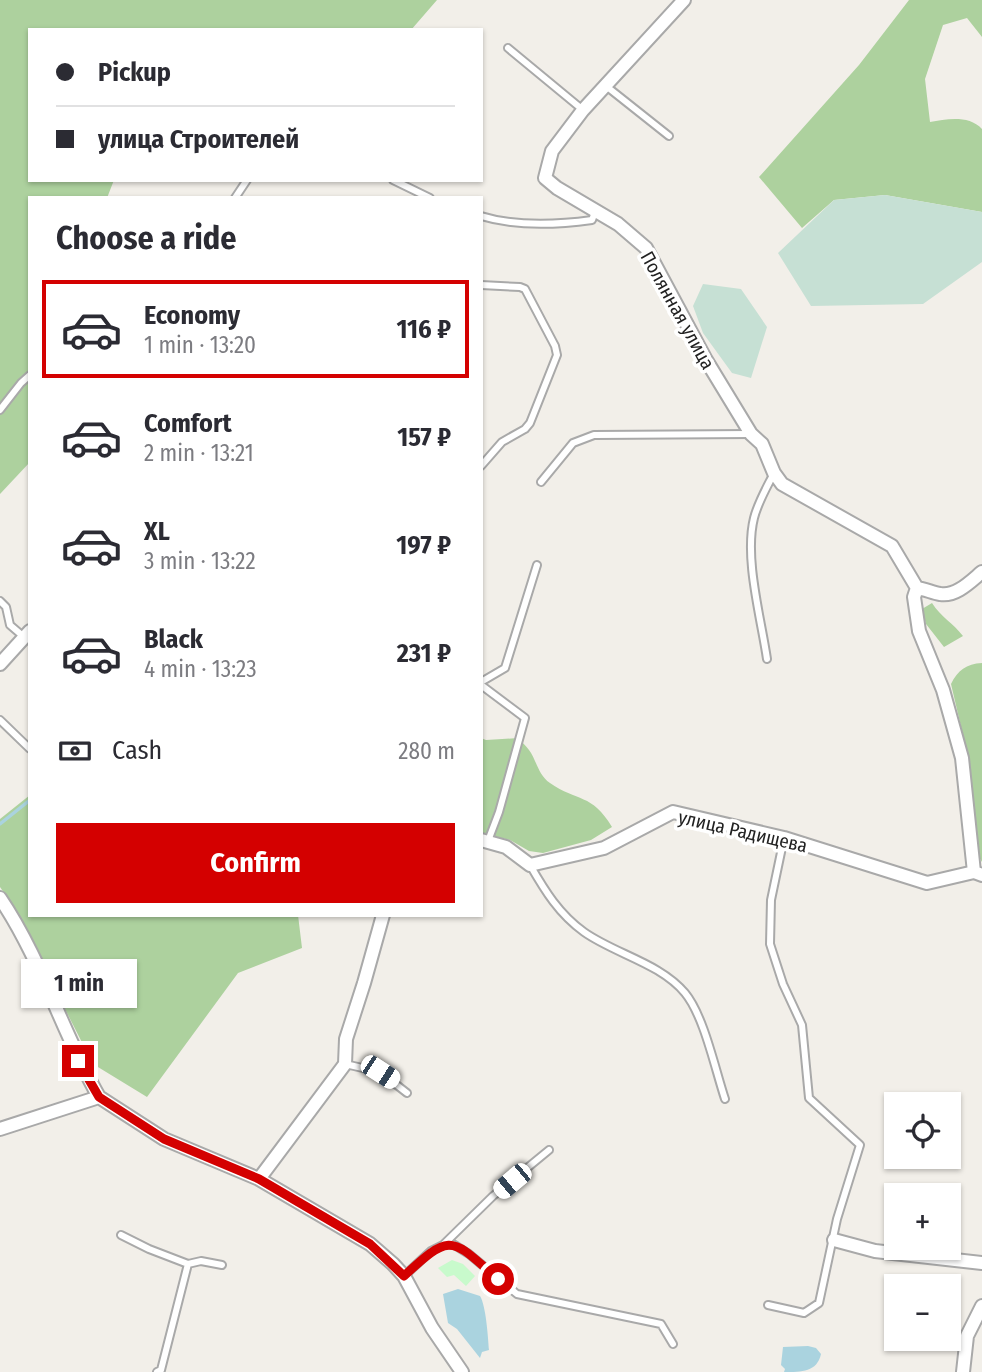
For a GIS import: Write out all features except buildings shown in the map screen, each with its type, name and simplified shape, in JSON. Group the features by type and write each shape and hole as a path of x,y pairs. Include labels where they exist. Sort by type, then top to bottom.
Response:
{"street":[{"name":"Полянная улица","path":"684,0 583,110 552,151 545,178 595,212 618,224 646,248 706,360 751,434 762,444 774,473 782,484 892,546 917,588"},
{"path":"917,588 941,595 950,594 960,590 982,572"},
{"name":"улица Радищева","path":"530,866 604,848 673,812 784,838 927,883 978,874 962,758 943,690 919,631 914,597 917,588"},
{"path":"0,664 28,633"},
{"path":"485,841 506,847 530,866"},
{"path":"0,898 38,967 78,1061 99,1097 164,1139 259,1179 370,1244 404,1276 432,1328 462,1372"},
{"path":"259,1179 345,1064 346,1039 382,917"},
{"path":"0,1129 99,1097"},
{"path":"834,1240 875,1251 982,1263"},
{"path":"963,1372 967,1336 982,1306"}],"lane":[{"path":"508,48 583,110"},
{"path":"606,86 669,136"},
{"path":"397,182 426,196"},
{"path":"483,216 521,223 563,224 592,220 595,212"},
{"path":"483,285 524,289 555,346 556,355 526,429 502,442 483,464"},
{"path":"0,410 28,377"},
{"path":"541,482 573,443 594,435 708,432 751,434"},
{"path":"767,659 751,556 751,536 754,517 774,473"},
{"path":"483,683 505,668 537,565"},
{"path":"0,601 6,607 10,625 28,633"},
{"path":"483,686 525,718 499,812 485,841"},
{"path":"0,720 28,747"},
{"path":"768,1305 804,1313 819,1303 837,1219 860,1145 809,1098 802,1025 783,984 770,944 771,901 784,838"},
{"path":"530,866 562,913 585,933 669,978 685,994 696,1011 725,1099"},
{"path":"345,1064 380,1072 407,1093"},
{"path":"404,1276 431,1251 443,1245 493,1196 549,1150"},
{"path":"121,1235 188,1264 201,1261 222,1265"},
{"path":"443,1245 453,1244 469,1254 517,1294 661,1324 673,1344"},
{"path":"157,1372 161,1370 188,1264"}],"green space":[{"path":"0,0 437,0 413,28 28,28 28,182 113,182 108,196 28,196 28,464 0,494"},
{"path":"909,0 982,0 982,37 967,18 943,25 925,79 930,122 964,120 982,129 982,212 885,195 834,200 802,228 759,177 859,65"},
{"path":"885,195 982,212 982,262 923,304 811,306 778,253 834,200"},
{"path":"703,284 741,289 767,327 751,378 732,373 703,333 693,306"},
{"path":"932,603 963,636 944,647 926,624 922,609"},
{"path":"982,663 982,862 979,857 970,765 951,684 963,669"},
{"path":"518,738 529,750 546,780 591,803 612,827 591,840 543,853 529,851 510,840 483,833 483,739"},
{"path":"28,797 28,917 298,917 302,948 238,973 147,1097 93,1064 11,903 0,887 0,819"},
{"path":"452,1260 463,1264 475,1276 466,1286 454,1275 447,1277 438,1268"}],"water":[{"path":"458,1289 480,1296 482,1301 489,1350 482,1352 480,1358 457,1329 448,1323 443,1294"},
{"path":"783,1347 816,1348 821,1354 816,1364 803,1371 784,1372 785,1369 781,1365"}],"waterway":[{"path":"0,824 28,802"}],"route":[{"path":"78,1061 99,1097 164,1139 259,1179 370,1244 404,1276 431,1251 453,1244 498,1279"}]}
